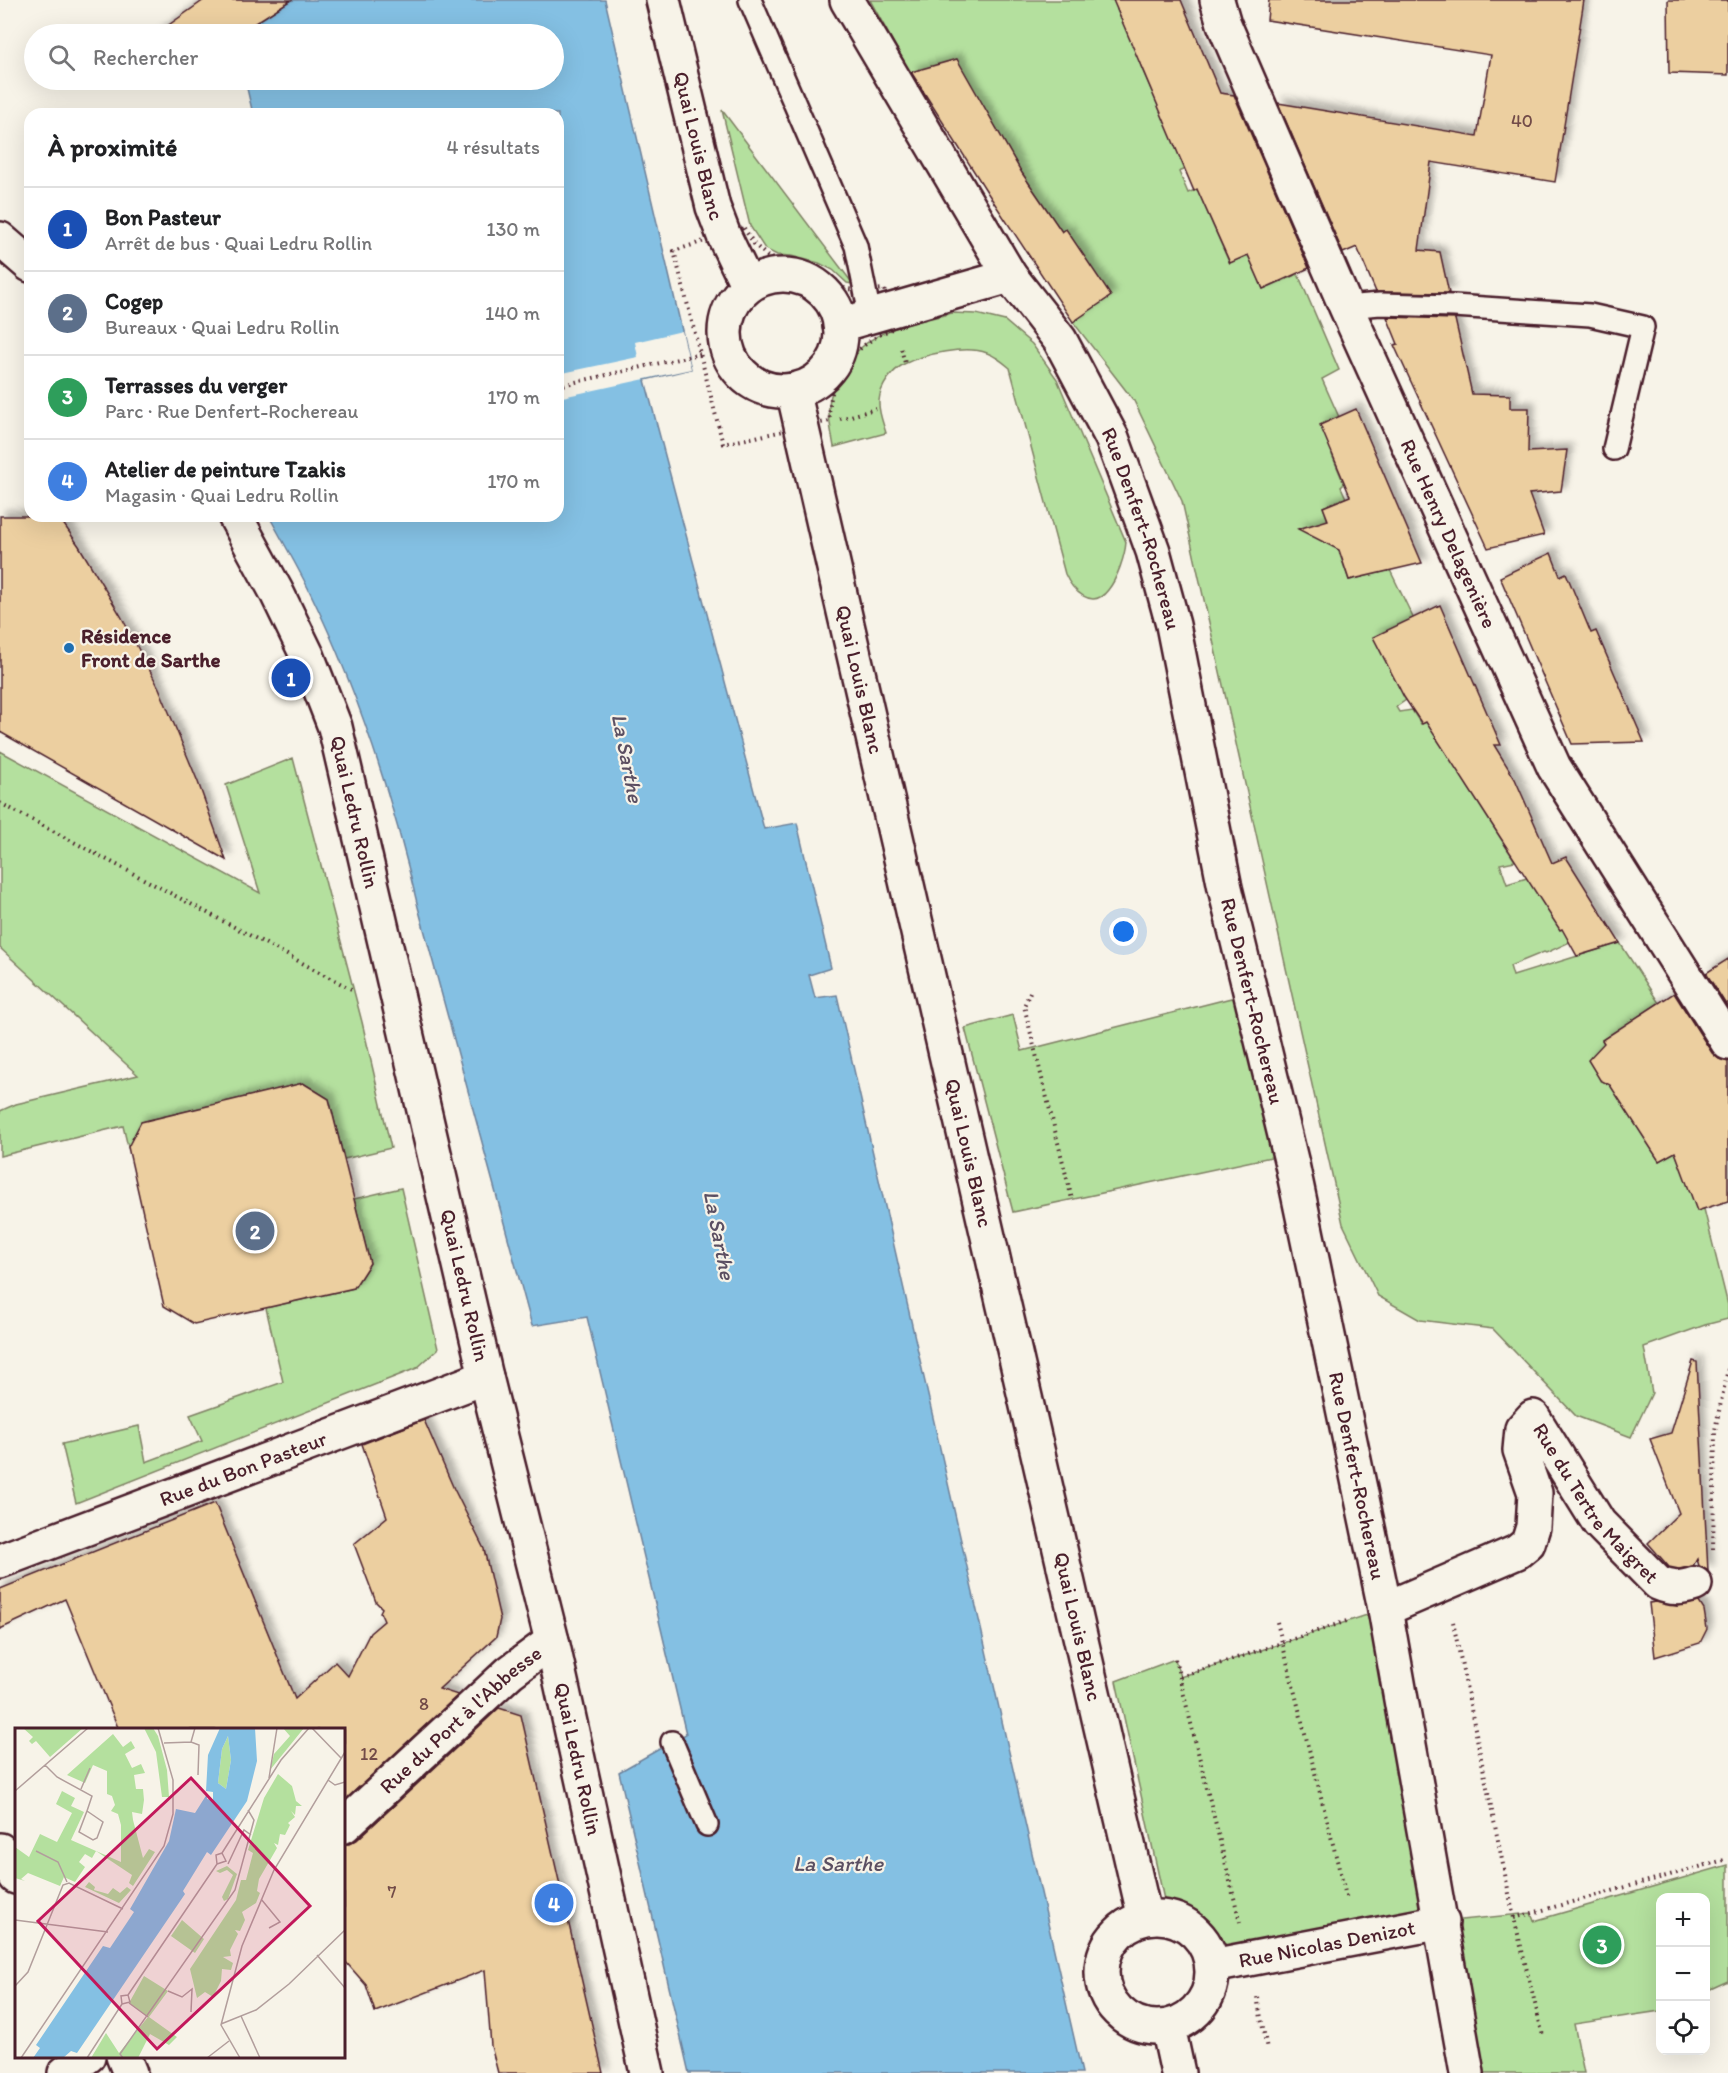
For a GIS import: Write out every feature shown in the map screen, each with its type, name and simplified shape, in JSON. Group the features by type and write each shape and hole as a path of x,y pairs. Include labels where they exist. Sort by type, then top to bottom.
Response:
{"street":[{"name":"Quai Louis Blanc","path":"663,0 713,207 748,286"},
{"name":"Rue Denfert-Rochereau","path":"847,0 1010,276 1060,340 1112,438 1153,551 1173,625 1226,888 1295,1176 1384,1609 1442,1922 1467,2073"},
{"name":"Rue Henry Delagenière","path":"1217,0 1224,24 1346,307 1554,767 1728,1042"},
{"path":"0,239 24,260"},
{"path":"855,320 836,310 828,296 803,279 773,276 748,286 735,300 728,314 725,329 726,344 730,358 744,376 763,388 778,391 793,390 810,384 824,373 834,358 840,342 855,320 1010,276"},
{"name":"Quai Louis Blanc","path":"793,390 817,425 1145,1918"},
{"name":"Quai Ledru Rollin","path":"238,522 276,591 307,655 335,727 486,1377 552,1641 647,2073"},
{"name":"Rue du Bon Pasteur","path":"0,1561 486,1377"},
{"name":"Rue du Tertre Maigret","path":"1384,1609 1517,1552 1528,1543 1533,1527 1535,1493 1520,1450 1522,1429 1533,1417 1599,1523 1658,1583 1670,1588 1682,1588 1695,1584"},
{"name":"Rue du Port à l'Abbesse","path":"345,1825 510,1672 552,1641"},
{"path":"0,1850 15,1875"},
{"path":"1145,1918 1168,1918 1188,1925 1205,1944 1212,1966 1212,1980 1202,2004 1185,2019 1168,2027 1143,2025 1132,2021 1113,2006 1103,1983 1101,1971 1103,1958 1111,1942 1122,1928 1145,1918"},
{"name":"Rue Nicolas Denizot","path":"1212,1966 1442,1922"},
{"path":"1168,2027 1178,2073"},
{"path":"65,2073 85,2058"},
{"path":"124,2058 130,2073"}],"lane":[{"path":"750,0 856,246 855,320"},
{"path":"1346,307 1380,304 1454,306 1590,315 1643,327 1614,449"},
{"path":"672,1742 707,1825"}],"path":[{"path":"724,236 674,251 723,444 817,425 879,408"},
{"path":"900,348 905,363"},
{"path":"564,385 700,354"},
{"path":"0,803 402,1016"},
{"path":"1030,992 1024,1006 1072,1199"},
{"name":"Rue du Tertre Maigret","path":"1695,1584 1706,1575 1713,1563 1715,1430 1728,1369"},
{"path":"1445,1583 1514,1918 1543,2036"},
{"path":"1180,1677 1384,1609"},
{"path":"1277,1622 1356,1939"},
{"path":"1175,1659 1220,1840"},
{"path":"1514,1918 1728,1859"}],"green space":[{"path":"870,0 1121,0 1117,10 1121,19 1125,18 1142,69 1186,169 1179,172 1188,193 1197,189 1229,262 1248,255 1263,289 1298,274 1339,370 1322,379 1339,417 1332,455 1344,484 1341,487 1346,498 1323,507 1349,580 1390,570 1420,632 1404,697 1406,700 1396,707 1399,712 1412,710 1421,724 1450,712 1454,765 1515,861 1500,864 1507,884 1540,874 1570,942 1510,966 1513,976 1620,943 1659,1003 1602,1040 1606,1047 1600,1080 1604,1082 1607,1080 1659,1161 1675,1152 1692,1194 1704,1209 1728,1305 1728,1319 1644,1347 1652,1393 1631,1437 1576,1416 1493,1329 1420,1320 1378,1296 1343,1224 1182,501 1134,401 1073,322 1110,296 1066,230 1062,232 1022,173 957,60 910,73"},
{"path":"722,110 853,284 847,283 833,270 819,263 777,255 765,249 750,226"},
{"path":"952,313 976,314 1005,321 1032,344 1057,379 1126,542 1117,574 1102,596 1096,599 1083,596 1072,586 1065,574 1010,368 1002,361 987,353 957,350 922,357 904,364 887,379 880,395 879,409 886,433 834,447 829,416 830,399 848,363 859,349 872,339 901,326"},
{"path":"0,751 260,893 226,785 293,758 362,1022 391,1148 344,1159 329,1099 303,1083 142,1122 128,1147 123,1126 0,1156 0,1111 16,1104 138,1075 0,948"},
{"path":"1251,993 1290,1153 1013,1212 965,1028 1013,1015 1022,1051"},
{"path":"401,1188 438,1349 417,1368 76,1503 62,1444 139,1426 146,1462 202,1441 190,1415 283,1382 266,1308 354,1288 370,1263 354,1199"},
{"path":"1385,1609 1442,1922 1531,1913 1534,1921 1728,1865 1728,1981 1710,1989 1710,1893 1656,1893 1656,2012 1574,2024 1584,2073 1467,2073 1441,1922 1210,1955 1194,1931 1168,1918 1116,1681 1175,1659 1180,1677"}],"water":[{"name":"La Sarthe","path":"223,0 241,0 257,22 291,0 605,0 691,369 645,380 764,829 797,823 831,968 809,975 815,998 837,995 1082,2073 689,2073 619,1772 686,1734 587,1317 532,1326 408,866 372,744 326,626 272,522 564,522 564,108 252,108 247,90 564,90 564,24 238,24"}],"pier":[{"path":"682,331 691,369 564,397 564,373 638,357 635,342"}],"building":[{"path":"204,0 291,0 254,24 170,24"},
{"path":"1113,0 1181,0 1220,93 1234,95 1309,268 1263,289 1248,255 1230,263 1197,189 1194,191"},
{"path":"1269,0 1584,0 1555,182 1431,162 1419,250 1440,252 1449,293 1376,292 1357,247 1343,253 1278,103 1477,136 1491,55 1267,20"},
{"path":"1668,0 1728,0 1728,75 1669,73"},
{"path":"957,59 1022,173 1062,232 1066,229 1111,296 1073,322 911,72"},
{"path":"1387,317 1455,319 1472,394 1510,395 1510,408 1529,408 1528,452 1567,450 1561,491 1529,494 1544,535 1488,548 1394,345 1398,344"},
{"path":"1356,409 1422,563 1349,580 1339,550 1298,529 1328,520 1323,507 1350,496 1320,425"},
{"name":"Résidence Front de Sarthe","path":"0,516 24,516 24,522 62,522 121,616 159,688 198,782 226,860 0,732"},
{"path":"1551,553 1560,576 1566,573 1591,633 1596,631 1644,742 1572,744 1500,577"},
{"path":"1440,605 1501,745 1494,745 1515,779 1552,863 1566,857 1620,943 1577,956 1562,929 1560,930 1426,722 1422,724 1404,697 1373,637"},
{"path":"1728,959 1728,1008 1706,973"},
{"path":"1674,993 1712,1053 1728,1062 1728,1201 1697,1211 1675,1152 1659,1161 1610,1085 1600,1080 1588,1060 1604,1043 1602,1040"},
{"path":"303,1083 329,1099 370,1263 354,1288 194,1324 164,1306 128,1147 141,1122"},
{"path":"1693,1361 1697,1362 1708,1571 1699,1566 1697,1559 1693,1566 1679,1569 1669,1567 1648,1543 1679,1513 1650,1439 1671,1433"},
{"path":"424,1420 454,1489 484,1549 500,1619 496,1637 439,1689 458,1695 345,1800 345,1728 118,1728 65,1599 0,1629 0,1589 215,1503 295,1699 335,1662 348,1676 370,1633 384,1621 380,1612 382,1608 376,1602 354,1544 387,1517 362,1444"},
{"path":"1699,1602 1704,1610 1707,1629 1700,1643 1655,1657 1649,1603 1677,1606"},
{"path":"499,1708 521,1715 603,2073 498,2073 491,2046 485,1970 375,2012 366,1985 345,1961 345,1844 357,1840"}],"place":[{"name":"Résidence Front de Sarthe","path":"69,648"},
{"name":"Bon Pasteur","path":"291,678"},
{"name":"Cogep","path":"255,1231"},
{"name":"Atelier de peinture Tzakis","path":"554,1903"},
{"name":"Terrasses du verger","path":"1602,1945"}]}
